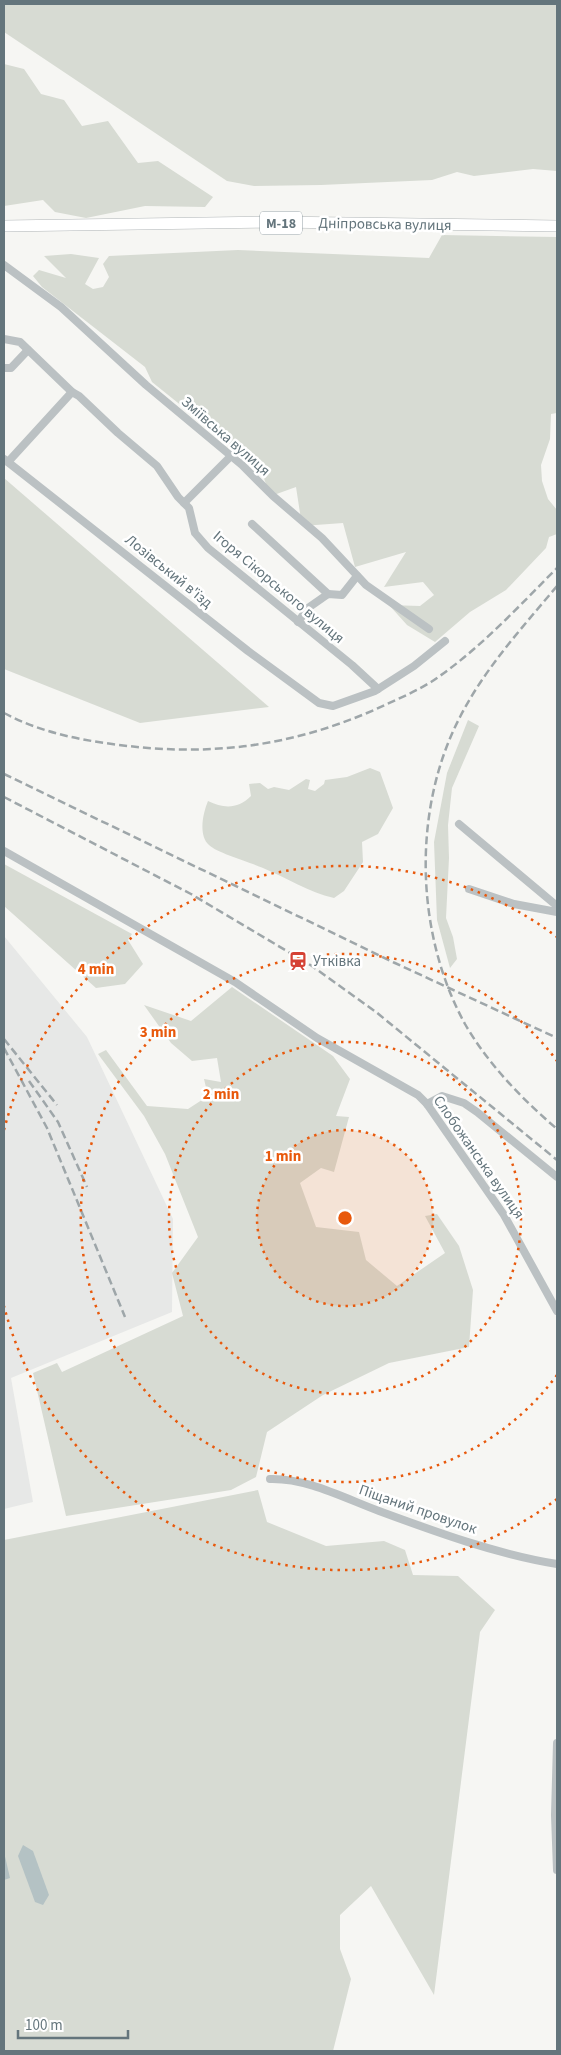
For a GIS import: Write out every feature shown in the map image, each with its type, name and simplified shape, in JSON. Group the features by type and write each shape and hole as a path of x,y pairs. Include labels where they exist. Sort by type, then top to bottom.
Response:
{"highway":[{"name":"Дніпровська вулиця","path":"4,226 266,222 557,226"}],"street":[{"name":"Зміївська вулиця","path":"4,265 61,307 146,385 230,456 322,538 357,576 429,629"},
{"name":"Ігоря Сікорського вулиця","path":"4,339 20,342 72,392 79,396 157,466 189,508 195,533 208,548 378,689"},
{"path":"4,368 11,368 28,350"},
{"path":"6,460 72,392"},
{"path":"184,503 230,456"},
{"name":"Лозівський в'їзд","path":"6,460 76,517 120,548 248,651 319,703 333,706 378,689"},
{"path":"252,524 328,594 342,595 357,576"},
{"path":"298,622 308,608 328,594"},
{"path":"378,689 414,666 444,641"},
{"path":"459,824 557,906"},
{"name":"Слобожанська вулиця","path":"4,852 235,982 317,1038 418,1095 427,1104 504,1215 557,1311"},
{"path":"469,888 514,904 557,912"},
{"path":"427,1104 442,1096 464,1103 557,1177"},
{"name":"Піщаний провулок","path":"270,1479 290,1478 392,1516 511,1555 557,1564"},
{"path":"557,1743 557,1870"}],"shaded area":[{"path":"4,4 557,4 557,171 533,169 474,176 457,172 432,180 321,185 254,186 227,181 4,32"},
{"path":"4,64 24,69 41,94 64,100 82,126 108,121 138,163 158,161 213,197 205,207 145,206 86,218 55,212 43,200 4,206"},
{"path":"442,235 557,237 557,413 551,414 550,439 541,465 542,481 548,499 557,510 557,534 549,537 546,548 506,590 470,612 435,642 407,625 389,605 420,606 434,595 423,582 384,587 406,552 355,567 343,523 302,526 296,487 271,496 260,469 152,382 145,367 42,287 33,276 39,270 66,278 44,256 71,254 99,258 85,284 93,289 103,287 109,277 103,264 109,256 238,250 429,258"},
{"path":"4,478 269,707 140,723 4,669"},
{"path":"468,720 479,726 452,788 448,825 449,858 446,918 453,937 457,959 450,968 437,920 434,842 447,773"},
{"path":"370,768 380,772 393,808 378,834 362,842 363,862 344,891 334,898 315,892 263,868 219,851 206,841 203,824 208,801 225,806 241,803 251,796 249,784 260,783 268,789 274,787 289,790 306,779 310,780 308,789 315,791 324,784 325,780 347,777"},
{"path":"4,864 132,934 128,940 143,964 125,984 96,988 4,906"},
{"path":"4,936 87,1037 173,1219 172,1312 11,1378 33,1502 4,1509"},
{"path":"232,987 333,1056 350,1079 336,1116 349,1117 334,1172 321,1168 300,1183 316,1227 359,1232 366,1260 397,1286 445,1253 425,1216 437,1214 459,1246 473,1290 469,1347 389,1363 323,1395 267,1432 256,1477 231,1490 66,1516 33,1373 57,1363 62,1372 183,1316 172,1273 198,1237 165,1154 144,1116 98,1054 106,1050 147,1106 188,1109 208,1096 204,1079 221,1082 217,1058 192,1061 171,1043 144,1005 191,1021"},
{"path":"258,1490 267,1522 326,1546 384,1541 405,1550 413,1575 458,1576 495,1610 480,1632 434,1995 371,1886 340,1915 340,1949 351,1979 333,2051 4,2051 4,1540"},
{"path":"23,1845 33,1851 49,1895 43,1905 35,1902 18,1856"},
{"path":"4,1852 10,1878 4,1880"}],"railway":[{"path":"4,713 30,725 70,737 146,748 213,749 277,741 309,733 342,723 374,710 431,682 481,643 557,568"},
{"path":"557,586 492,665 460,717 444,753 434,791 427,831 426,871 429,911 436,951 448,988 465,1024 484,1053 506,1080 557,1129"},
{"path":"4,774 395,963 557,1038"},
{"path":"4,797 191,894 312,966 376,1012 557,1160"},
{"path":"4,1039 57,1105"},
{"path":"4,1048 47,1128 125,1317"},
{"path":"29,1081 58,1122 87,1187"}],"place":[{"name":"Уткiвка","path":"298,961"}]}
